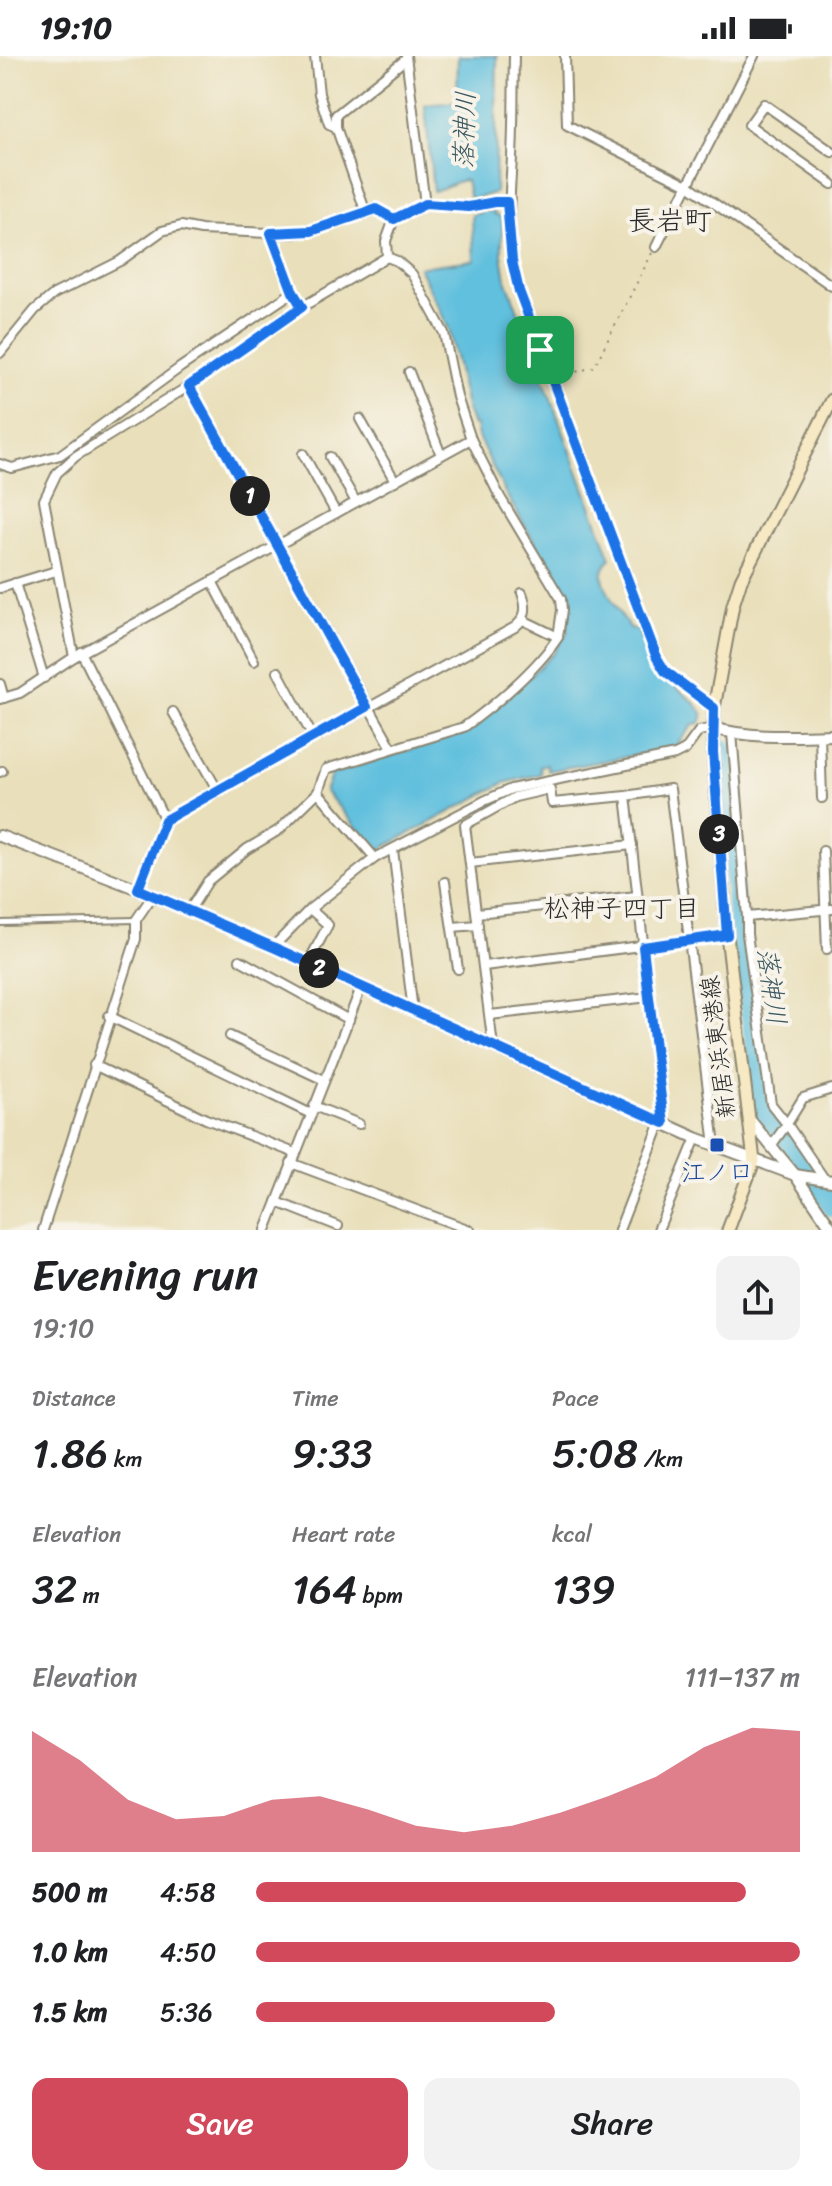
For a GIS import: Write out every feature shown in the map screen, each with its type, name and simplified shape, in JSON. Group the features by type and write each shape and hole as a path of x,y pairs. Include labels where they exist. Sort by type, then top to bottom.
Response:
{"main road":[{"name":"新居浜東港線","path":"728,1230 754,1161 727,935 713,752 714,708 733,605 741,580 832,400"}],"street":[{"path":"315,56 319,94 329,124 336,127"},
{"path":"514,56 511,175 507,202 512,261 519,291 657,658 665,671 714,708"},
{"path":"565,56 567,125 688,185 832,286"},
{"path":"656,247 754,56"},
{"path":"366,213 336,127 336,115 406,57"},
{"path":"406,57 425,204"},
{"path":"832,152 764,104 749,125 832,184"},
{"path":"387,257 386,241 394,219 425,204 469,207 507,202"},
{"path":"0,353 35,310 54,294 120,261 162,231 181,226 201,230 271,233 311,231 376,209 394,219"},
{"path":"271,233 293,292 302,307"},
{"path":"165,820 77,654 56,571 44,500 57,473 76,456 189,386 302,307 387,257"},
{"path":"189,911 208,881 247,849 279,830 318,792 326,769 464,727 492,705 543,656 558,637 561,599 500,497 471,439 457,397 444,333 412,274 387,257"},
{"path":"0,464 12,468 60,455 181,367 293,292"},
{"path":"409,372 441,455"},
{"path":"189,386 392,748"},
{"path":"360,419 395,481"},
{"path":"0,684 2,699 20,693 77,654 471,439"},
{"path":"303,454 336,513"},
{"path":"330,457 356,502"},
{"path":"0,588 56,571"},
{"path":"212,581 254,661"},
{"path":"15,583 44,678"},
{"path":"138,889 165,820 515,627 523,620 526,604 522,593"},
{"path":"523,620 558,637"},
{"path":"278,672 313,737"},
{"path":"173,712 218,791"},
{"path":"273,947 310,909 375,858 511,789 675,755 685,750 699,731 713,728 785,738 826,735 822,798"},
{"path":"732,733 747,934 771,1104 826,1180"},
{"path":"493,1046 465,825 515,797 550,789 552,803 670,789 715,1145"},
{"path":"318,792 375,858"},
{"path":"619,1230 662,1122 626,796"},
{"path":"0,836 153,895 273,947 696,1138 799,1176 826,1180"},
{"path":"470,863 632,845"},
{"path":"393,850 413,1011"},
{"path":"823,851 828,909 827,949"},
{"path":"445,882 458,969"},
{"path":"43,1230 136,939 136,920 153,895"},
{"path":"477,913 637,896"},
{"path":"308,963 328,925 310,909"},
{"path":"747,917 828,909"},
{"path":"452,927 478,925"},
{"path":"484,966 727,935"},
{"path":"240,960 349,1020"},
{"path":"266,1230 361,988"},
{"path":"490,1015 649,997"},
{"path":"109,1016 313,1110 359,1124"},
{"path":"230,1036 324,1080"},
{"path":"94,1065 206,1119 295,1153"},
{"path":"774,1142 803,1098 832,1089"},
{"path":"748,1117 774,1142 832,1229"},
{"path":"658,1230 696,1138"},
{"path":"291,1163 470,1230"},
{"path":"277,1202 338,1226"}],"lane":[{"path":"0,923 136,920"}],"path":[{"path":"561,376 594,367 656,247"}],"water":[{"path":"458,56 497,56 495,193 470,199 466,180 433,191 425,105 457,102"},
{"path":"494,210 494,214 502,220 506,279 611,559 603,572 607,589 624,619 632,629 637,629 656,670 695,703 703,714 700,723 693,725 674,748 548,771 547,764 540,766 541,774 504,783 377,851 325,791 332,774 463,733 497,707 554,653 567,633 569,617 566,595 506,494 478,437 476,425 473,425 466,407 449,329 419,267 474,260 472,215"}],"waterway":[{"name":"落神川","path":"724,748 737,921 763,1111 805,1163 832,1208"}],"place":[{"name":"江ノ口","path":"717,1145"}],"district":[{"name":"長岩町","path":"670,220"},
{"name":"松神子四丁目","path":"622,908"}],"route":[{"path":"507,202 512,261 540,350 657,658 665,671 714,708 713,752 727,935 643,947 664,1123 138,889 165,820 367,707 189,386 302,307 293,292 271,233 311,231 376,209 394,219 425,204 469,207 507,202"}]}
